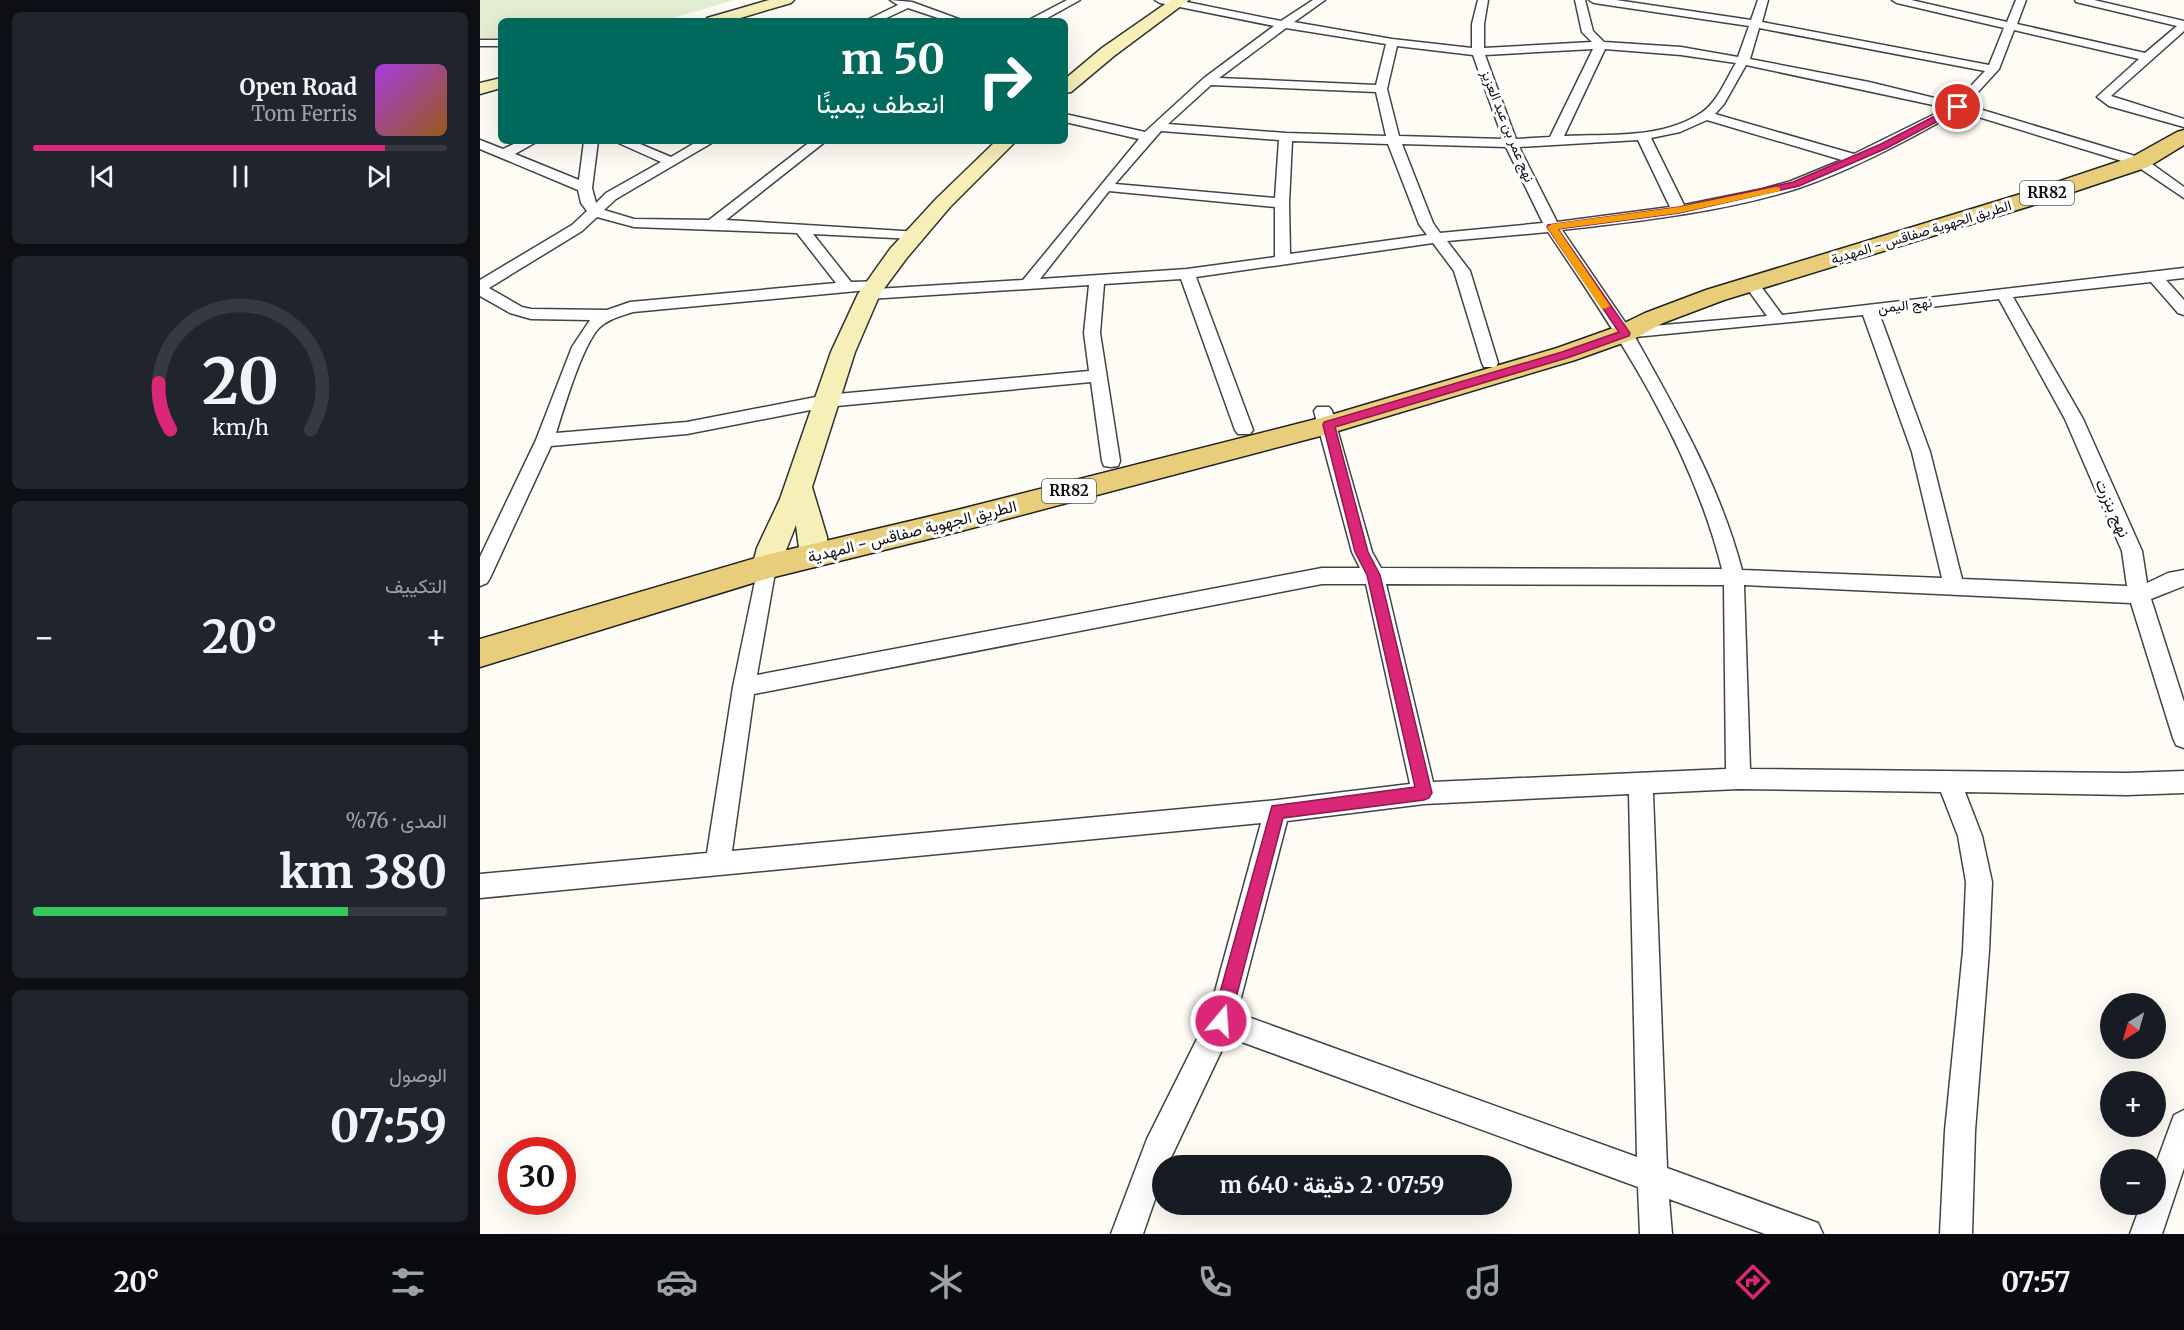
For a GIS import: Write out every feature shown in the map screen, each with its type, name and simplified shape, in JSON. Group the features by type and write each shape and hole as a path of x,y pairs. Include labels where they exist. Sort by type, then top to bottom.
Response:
{"main road":[{"name":"الطريق الجهوية صفاقس - المهدية","path":"814,547 1111,460 1244,430 1326,418 1490,363 1654,318 1697,301 2031,198 2140,162 2184,136"},
{"name":"الطريق الجهوية صفاقس - المهدية","path":"480,630 1326,418 1555,358 1620,328"},
{"name":"الطريق الجهوية صفاقس - المهدية","path":"480,653 769,558"}],"street":[{"path":"723,18 786,0"},
{"path":"895,0 949,18"},
{"path":"1039,18 1075,0"},
{"path":"1028,284 1153,132 1208,81 1282,24 1320,0"},
{"name":"نهج عمر بن عبد العزيز","path":"1483,0 1478,24 1478,52 1511,143 1552,227 1620,328 1684,441 1706,489 1725,542 1734,577 1738,779"},
{"path":"1580,0 1588,32 1601,45"},
{"path":"1594,0 1756,24 1993,69"},
{"path":"1068,118 1153,132 1286,137 1511,143 1643,136 1675,129 1706,116 1718,104 1743,60 1763,0"},
{"path":"1897,0 2147,57"},
{"path":"480,578 545,440 551,419 591,327 609,315 630,307 847,286 873,289 1028,284 1187,274 1470,233 1552,227 1679,210 1796,184 1856,159 1958,107 1993,69 2021,0"},
{"path":"2080,0 2184,25"},
{"path":"1068,85 1172,1 1282,24 1392,42 1478,52 1601,45 1681,51 1743,60 1958,107 2140,162 2184,193"},
{"path":"878,18 908,4"},
{"path":"928,11 944,4"},
{"path":"2184,25 2103,97 2184,123"},
{"path":"1392,42 1381,89 1393,139 1426,224 1462,271 1490,363"},
{"path":"480,43 498,43"},
{"path":"1555,141 1601,45"},
{"path":"1208,81 1381,89"},
{"path":"1706,116 1856,159"},
{"path":"1643,136 1679,210"},
{"path":"1283,261 1282,203 1286,137"},
{"path":"480,144 585,188"},
{"path":"480,156 522,144"},
{"path":"591,144 585,188 588,203 595,212 605,216 634,223 712,224 914,235"},
{"path":"628,144 670,161"},
{"path":"609,315 531,314 516,310 480,288 577,228 611,196 702,144"},
{"path":"712,224 815,144"},
{"path":"718,863 744,687 769,558 798,486 843,352 873,289 898,254 969,175 1003,144"},
{"path":"1107,188 1282,203"},
{"path":"801,229 847,286"},
{"name":"نهج اليمن","path":"1620,328 1721,325 1778,320 2184,273"},
{"path":"1187,274 1244,430"},
{"path":"2154,276 2184,310"},
{"path":"1097,281 1092,333 1111,460"},
{"path":"1752,284 1778,320"},
{"name":"نهج بنزرت","path":"2003,293 2074,419 2132,550 2139,595 2184,738"},
{"path":"1697,301 1721,325"},
{"path":"1869,309 1921,452 1954,586"},
{"path":"545,440 687,428 826,401 1098,376"},
{"path":"1326,418 1362,552 1374,575 1424,793"},
{"path":"798,486 814,547"},
{"path":"744,687 1322,576 1734,577 2139,595 2175,579 2184,578"},
{"path":"480,886 1277,811 1424,793 1738,779 1950,783 2184,782"},
{"path":"1641,783 1652,1176 1656,1234"},
{"path":"1950,783 1970,836 1979,882 1976,951 1960,1131 1956,1234"},
{"path":"1127,1234 1158,1150 1221,1021 1277,811"},
{"path":"1221,1021 1807,1234"},
{"path":"2146,1234 2184,1125"}],"green space":[{"path":"480,0 734,0 673,18 498,18 498,38 480,38"}],"slow traffic":[{"path":"1604,306 1552,227 1679,210 1776,189"}],"route":[{"path":"1221,1021 1231,991 1277,811 1424,793 1374,575 1362,552 1328,425 1566,354 1625,333 1552,227 1679,210 1765,193 1796,184 1884,146 1958,107"}]}
